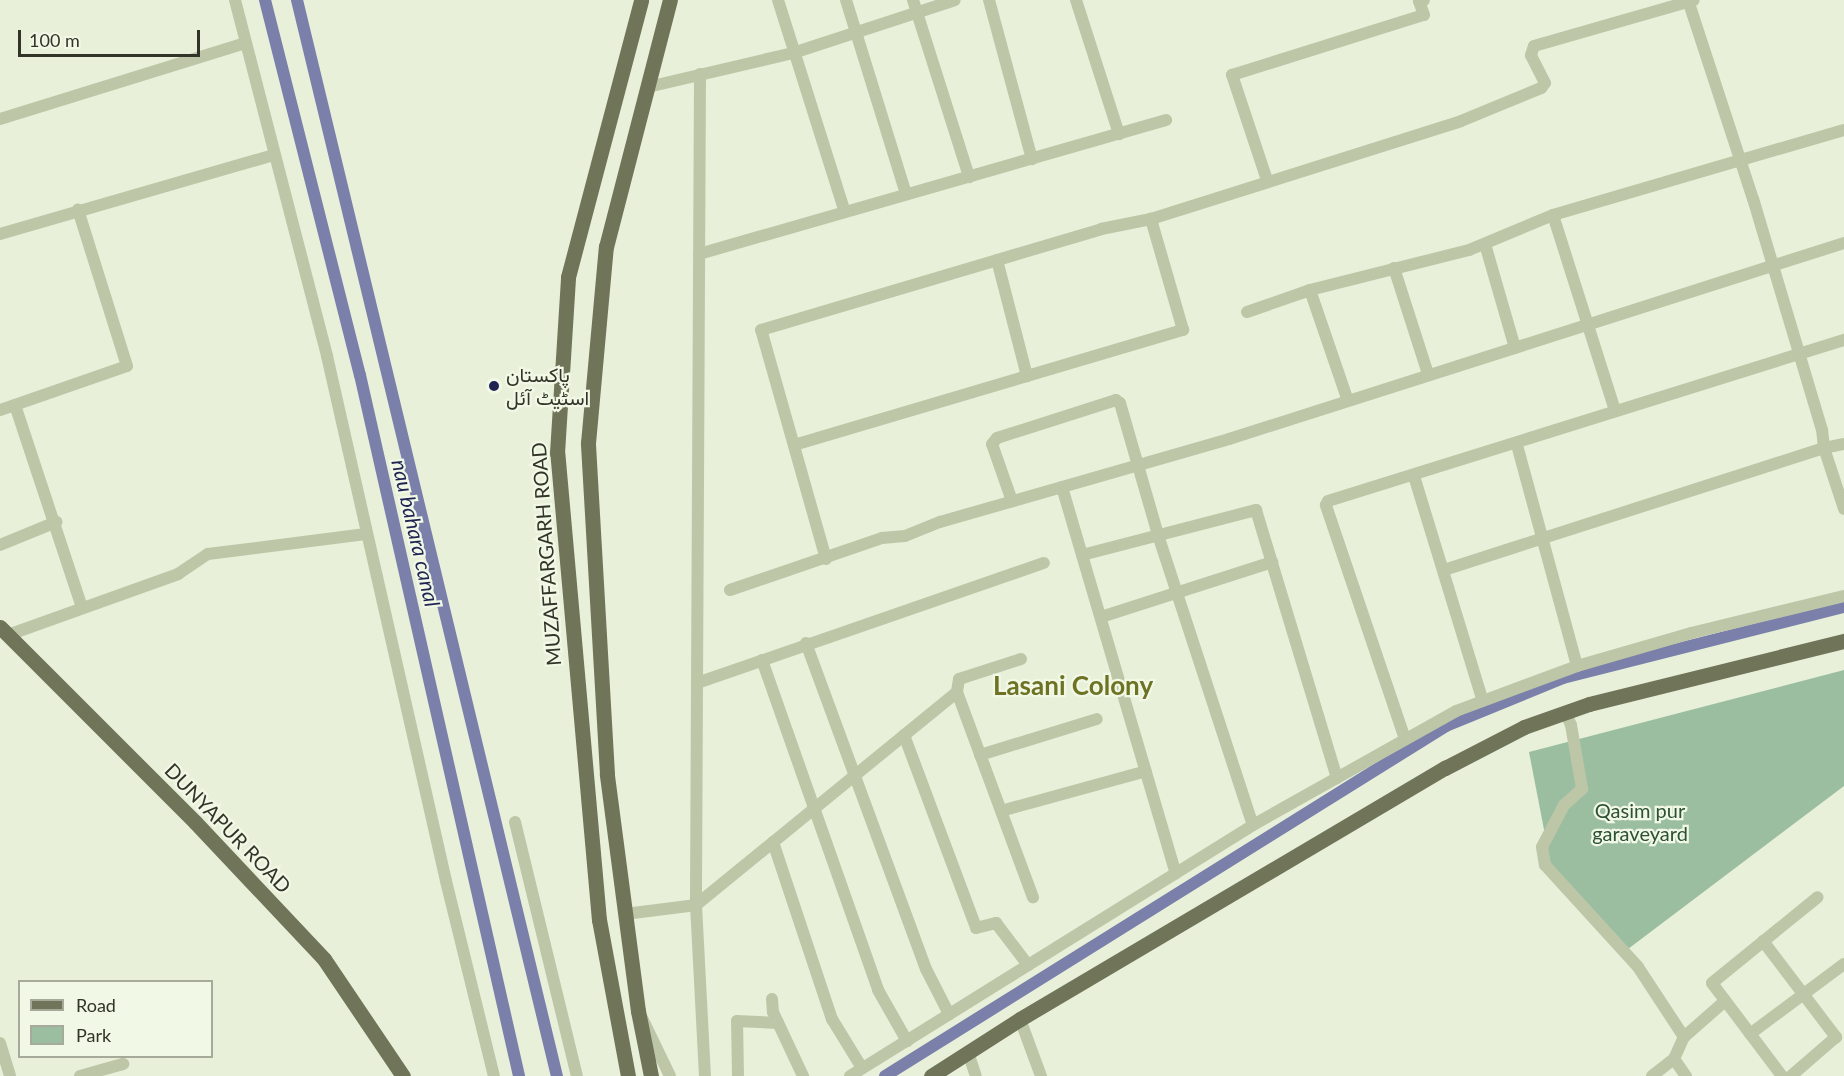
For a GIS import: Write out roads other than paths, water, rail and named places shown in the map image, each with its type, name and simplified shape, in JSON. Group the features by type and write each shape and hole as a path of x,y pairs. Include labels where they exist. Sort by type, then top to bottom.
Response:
{"main road":[{"name":"MUZAFFARGARH ROAD","path":"628,1076 599,920 557,453 563,320 568,276 641,0"},
{"path":"651,1076 638,1011 625,914 603,715 588,443 606,247 670,0"},
{"name":"DUNYAPUR ROAD","path":"4,631 195,822 324,959 402,1076"},
{"path":"931,1076 1020,1019 1445,768 1524,727 1565,712 1844,641"},
{"path":"579,717 603,715"}],"street":[{"path":"235,0 273,155 327,356 366,534 494,1076"},
{"path":"778,0 845,212"},
{"path":"846,0 906,194"},
{"path":"913,0 969,177"},
{"path":"648,87 793,53 956,0"},
{"path":"989,0 1032,159"},
{"path":"1076,0 1119,134"},
{"path":"1268,180 1232,75 1424,15 1421,0"},
{"path":"826,559 761,330 1101,229 1151,219 1268,180 1461,121 1541,88 1545,83 1531,55 1534,46 1690,1 1844,508"},
{"path":"0,120 245,43"},
{"path":"700,74 696,905 705,1076"},
{"path":"699,254 1166,120"},
{"path":"1247,312 1310,290 1485,244 1553,215 1844,130"},
{"path":"0,234 273,155"},
{"path":"0,410 127,366 78,210"},
{"path":"1553,215 1615,410"},
{"path":"794,445 1183,330 1151,219"},
{"path":"730,590 1012,501 1138,465 1515,348 1844,243"},
{"path":"1485,244 1515,348"},
{"path":"997,260 1027,376"},
{"path":"1394,268 1428,374"},
{"path":"1310,290 1348,400"},
{"path":"1405,739 1326,506 1328,501 1517,445 1615,410 1844,340"},
{"path":"1012,501 992,444 997,438 1116,400 1120,403 1158,535 1254,825"},
{"path":"15,405 56,522 82,608"},
{"path":"1444,570 1824,448 1844,444"},
{"path":"1517,445 1577,666"},
{"path":"1414,476 1483,701"},
{"path":"1062,487 1176,874"},
{"path":"1083,555 1256,510 1337,778"},
{"path":"0,545 56,522"},
{"path":"4,631 82,608 178,574 208,554 366,534"},
{"path":"697,683 806,643 1044,562"},
{"path":"1101,617 1272,562"},
{"path":"850,1076 1254,825 1405,739 1483,701 1577,666 1691,633 1844,596"},
{"path":"806,643 926,969 949,1014"},
{"path":"1021,659 959,679 957,692 1033,897"},
{"path":"762,660 878,990 907,1041"},
{"path":"625,914 696,905 957,692"},
{"path":"1565,712 1571,725 1582,789 1564,805 1542,848 1545,865 1638,967 1684,1037"},
{"path":"980,755 1097,719"},
{"path":"904,735 976,928 996,923 1028,965"},
{"path":"1001,811 1146,771"},
{"path":"515,822 577,1076"},
{"path":"772,842 832,1019 862,1068"},
{"path":"1782,1076 1712,983 1818,897"},
{"path":"1763,941 1836,1037 1791,1076"},
{"path":"1750,1034 1844,964"},
{"path":"771,999 778,1023 803,1076"},
{"path":"1652,1076 1674,1059 1684,1037 1725,1001"},
{"path":"638,1011 670,1076"},
{"path":"1020,1019 1041,1076"},
{"path":"738,1076 737,1021 778,1023"},
{"path":"0,1043 10,1076"},
{"path":"968,1052 976,1076"},
{"path":"1674,1059 1686,1076"},
{"path":"80,1076 123,1064"}],"waterway":[{"name":"nau bahara canal","path":"265,0 360,375 519,1076"},
{"path":"297,0 557,1076"},
{"path":"885,1076 1446,726 1563,678 1844,607"}],"place":[{"name":"پاکستان اسٹیٹ آئل","path":"494,386"}],"district":[{"name":"Lasani Colony","path":"1073,686"}],"park label":[{"name":"Qasim pur garaveyard","path":"1640,822"}]}
